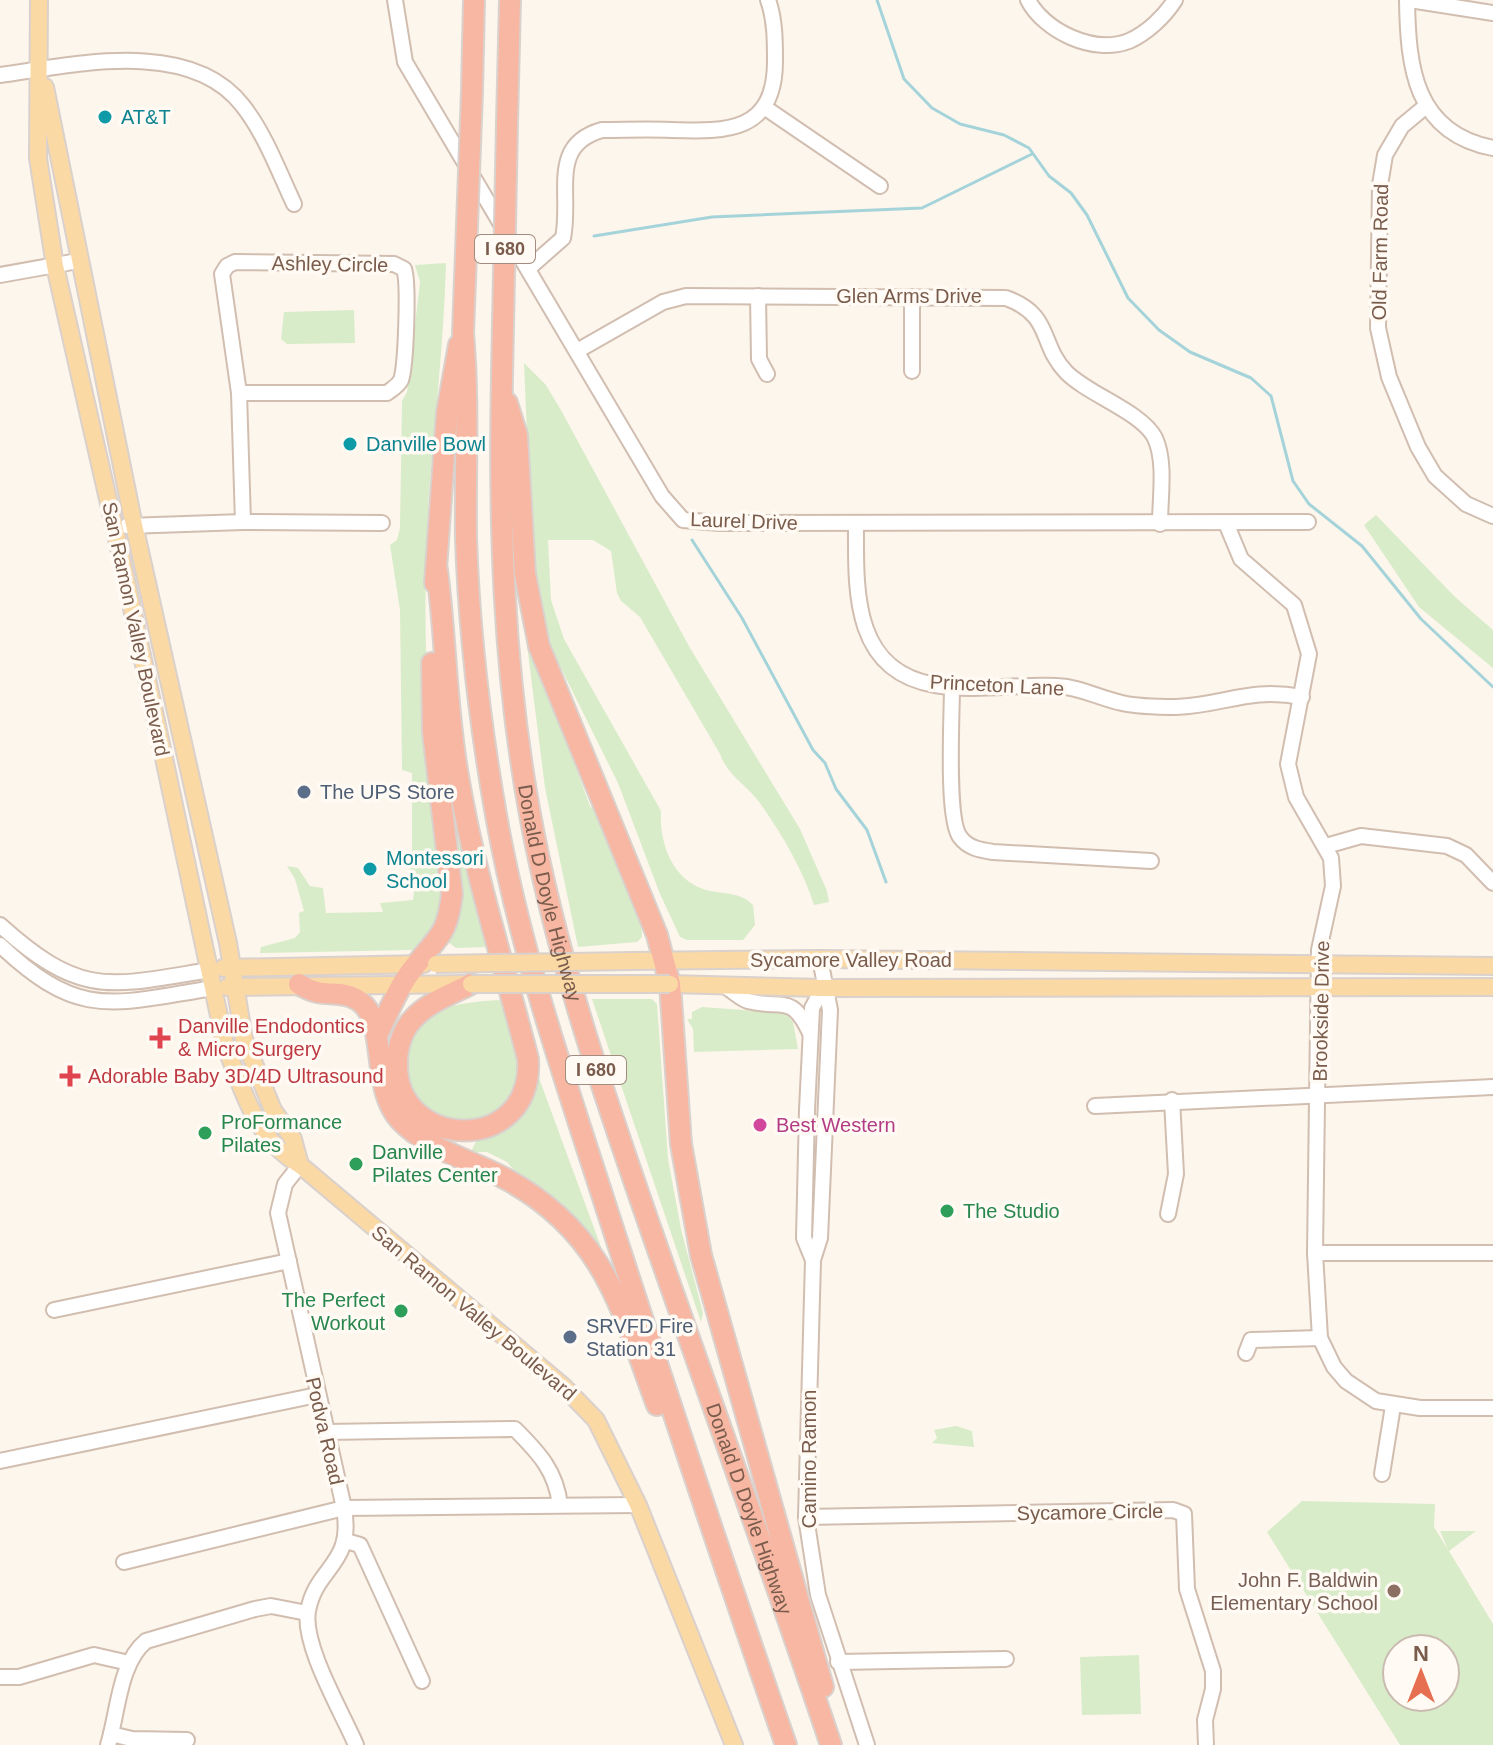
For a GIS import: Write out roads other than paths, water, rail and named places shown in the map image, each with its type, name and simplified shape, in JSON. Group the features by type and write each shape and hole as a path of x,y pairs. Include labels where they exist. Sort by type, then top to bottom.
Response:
{"highway":[{"name":"I 680","path":"459,368 463,333 474,0"},
{"name":"Donald D Doyle Highway","path":"510,0 499,459 506,631 529,809 547,898 596,1071 831,1745"},
{"name":"Donald D Doyle Highway","path":"459,368 472,634 482,723 514,905 565,1083 707,1518 786,1745"},
{"path":"378,1033 403,983 443,933 452,894 433,732 432,596 459,368"},
{"path":"502,382 517,435 525,574 539,646 657,935 670,984 678,1111 694,1219 723,1337 803,1606 826,1696 824,1725"},
{"path":"437,570 445,682 461,791 476,867 528,1059 529,1075 516,1107 504,1119 474,1131 438,1126 421,1116 402,1090 397,1060 405,1030 428,1007 471,984"},
{"path":"299,984 314,994 355,998 368,1009 378,1033 379,1072 385,1094 402,1122 415,1133 547,1203 592,1251 621,1312 683,1477 707,1518"}],"main road":[{"name":"San Ramon Valley Boulevard","path":"39,0 41,70 38,158 55,266 115,528 225,1044 256,1121 279,1153 300,1165 564,1387 605,1433 638,1505 734,1745"},
{"name":"San Ramon Valley Boulevard","path":"41,70 134,525 232,967 244,1039 269,1102 293,1139 300,1165"},
{"name":"Sycamore Valley Road","path":"210,970 232,967 820,959 1493,966"},
{"name":"Sycamore Valley Road","path":"214,988 403,983 823,988 1493,987"}],"street":[{"name":"Laurel Drive","path":"395,0 405,62 662,496 683,520 719,523 1308,522"},
{"path":"529,268 555,249 563,238 566,161 572,145 585,135 602,130 719,130 742,126 764,107 775,76 774,30 768,0"},
{"path":"1028,0 1048,28 1072,38 1098,43 1126,42 1147,30 1175,0"},
{"path":"1493,13 1409,0 1409,65 1426,106 1457,135 1493,148"},
{"path":"0,75 41,70 65,63 167,64 189,67 216,78 245,107 294,204"},
{"name":"Old Farm Road","path":"1426,106 1402,126 1385,155 1379,199 1378,328 1389,377 1418,447 1435,476 1466,504 1493,516"},
{"path":"764,107 880,186"},
{"path":"0,275 78,261"},
{"name":"Ashley Circle","path":"235,262 394,264 404,269 401,379 395,387 387,393 239,393 222,274 235,262"},
{"path":"758,296 759,359 767,374"},
{"name":"Glen Arms Drive","path":"577,351 670,299 996,296 1030,309 1044,326 1064,370 1152,433 1160,456 1160,524"},
{"path":"912,297 912,371"},
{"path":"239,393 243,522"},
{"path":"115,528 243,522 382,523"},
{"name":"Princeton Lane","path":"856,523 858,604 869,637 895,668 918,681 952,686 1062,686 1120,703 1151,707 1203,704 1261,692 1302,697"},
{"name":"Brookside Drive","path":"1226,523 1241,559 1288,598 1300,616 1309,654 1289,750 1289,773 1296,797 1326,846 1333,886 1320,939 1320,1093 1315,1253 1320,1338 1334,1367 1346,1381 1369,1397 1393,1406 1493,1408"},
{"path":"952,686 953,817 962,840 978,849 993,852 1151,861"},
{"path":"1326,846 1361,836 1447,846 1466,855 1493,883"},
{"path":"0,925 40,959 88,980 137,984 210,970"},
{"path":"0,945 29,974 48,986 92,1000 137,1003 214,988"},
{"name":"Camino Ramon","path":"820,959 823,988 830,1010 820,1238 813,1260 806,1517 818,1595 867,1745"},
{"path":"726,987 747,1001 786,1003 802,1015 811,1036"},
{"name":"Camino Ramon","path":"813,1260 804,1238 812,1008 823,988"},
{"path":"1095,1106 1493,1087"},
{"path":"1168,1214 1176,1174 1172,1100"},
{"name":"Podva Road","path":"300,1165 285,1184 278,1206 344,1508 638,1505"},
{"path":"1315,1253 1493,1253"},
{"path":"54,1310 289,1261"},
{"path":"1246,1353 1251,1340 1320,1338"},
{"path":"0,1461 15,1461 317,1395"},
{"path":"1382,1474 1393,1406"},
{"path":"326,1432 515,1429 540,1454 558,1482 560,1505"},
{"path":"124,1562 344,1508 346,1541 307,1613 313,1646 356,1745"},
{"name":"Sycamore Circle","path":"806,1517 1173,1510 1184,1514 1187,1589 1213,1671 1213,1689 1205,1720 1206,1745"},
{"path":"346,1541 360,1545 422,1681"},
{"path":"187,1740 110,1740 135,1650 157,1636 271,1606 307,1613"},
{"path":"0,1677 19,1677 94,1655 129,1663"},
{"path":"838,1662 1006,1659"}],"waterway":[{"path":"877,0 904,79 932,108 960,124 1004,135 1029,148 1049,176 1071,193 1087,215 1128,298 1159,330 1190,352 1251,378 1271,396 1293,481 1309,504 1362,546 1421,619 1493,687"},
{"path":"594,236 712,217 922,208 1032,154"},
{"path":"692,540 742,618 813,750 825,763 836,789 867,830 886,882"}],"place":[{"name":"AT&T","path":"105,117"},
{"name":"Danville Bowl","path":"350,444"},
{"name":"The UPS Store","path":"304,792"},
{"name":"Montessori School","path":"370,869"},
{"name":"Danville Endodontics & Micro Surgery","path":"160,1038"},
{"name":"Adorable Baby 3D/4D Ultrasound","path":"70,1076"},
{"name":"Best Western","path":"760,1125"},
{"name":"ProFormance Pilates","path":"205,1133"},
{"name":"Danville Pilates Center","path":"356,1164"},
{"name":"The Studio","path":"947,1211"},
{"name":"The Perfect Workout","path":"401,1311"},
{"name":"SRVFD Fire Station 31","path":"570,1337"},
{"name":"John F. Baldwin Elementary School","path":"1394,1591"}]}
